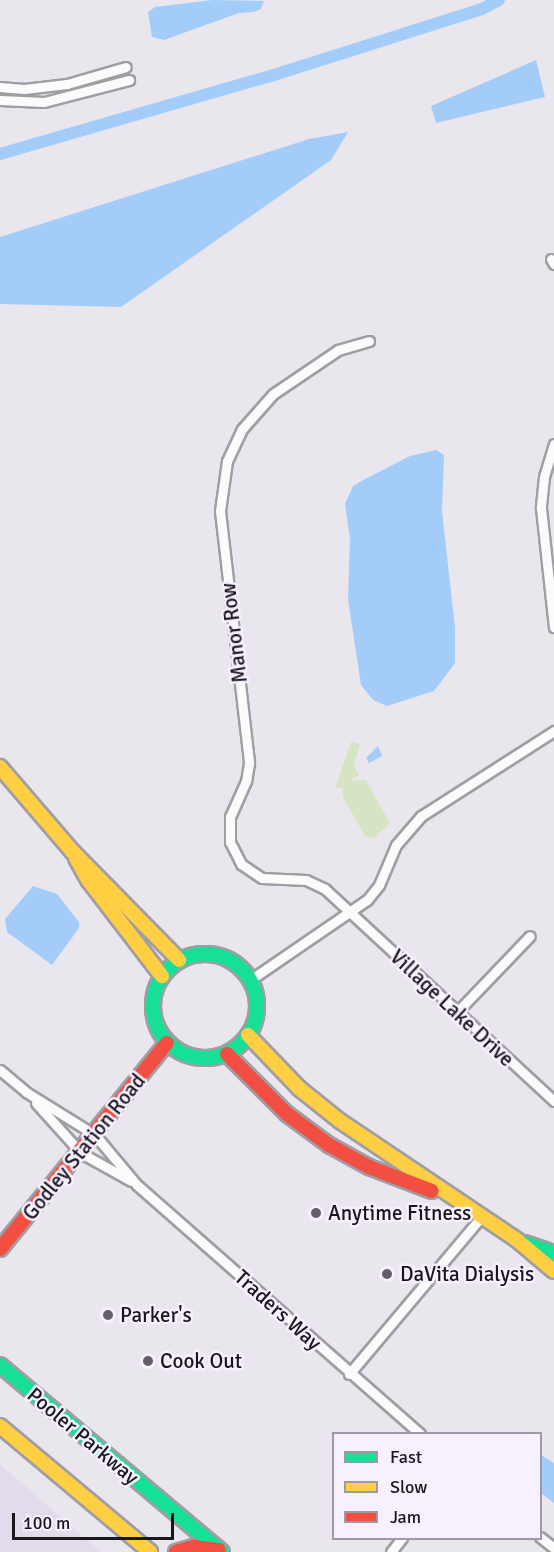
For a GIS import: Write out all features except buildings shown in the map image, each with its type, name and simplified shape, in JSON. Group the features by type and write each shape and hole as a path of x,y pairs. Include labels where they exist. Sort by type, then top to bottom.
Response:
{"street":[{"path":"0,87 24,89 67,84 126,67"},
{"path":"0,100 44,102 129,80"},
{"name":"Manor Row","path":"351,914 313,882 272,881 250,872 238,861 230,842 230,817 246,782 249,763 220,504 230,455 259,407 319,361 343,347 369,341"},
{"path":"554,444 544,477 541,516 554,627"},
{"path":"250,980 351,914 376,890 396,845 416,820 554,731"},
{"path":"0,767 72,851 179,960"},
{"path":"72,851 88,881 162,976"},
{"name":"Village Lake Drive","path":"351,914 554,1101"},
{"path":"457,1012 530,936"},
{"path":"205,953 218,955 231,960 250,980 257,1008 248,1035 227,1054 195,1058 167,1042 157,1028 152,1010 154,992 162,976 179,960 205,953"},
{"path":"248,1035 300,1089 448,1197 517,1240 554,1271"},
{"name":"Godley Station Road","path":"0,1250 81,1153 167,1042"},
{"path":"227,1054 287,1114 329,1145 369,1167 448,1197"},
{"path":"0,1070 26,1092"},
{"name":"Traders Way","path":"26,1092 95,1135 137,1185 349,1374 418,1432"},
{"name":"Traders Way","path":"26,1092 81,1153 137,1185"},
{"path":"349,1374 481,1217"},
{"path":"517,1240 554,1253"},
{"name":"Pooler Parkway","path":"0,1365 221,1551"},
{"path":"0,1426 150,1552"},
{"path":"125,1531 137,1552"},
{"path":"542,1539 554,1548"},
{"path":"391,1552 401,1540"},
{"path":"176,1552 194,1547 221,1551"}],"shaded area":[{"path":"0,1464 101,1552 0,1552"}],"green space":[{"path":"351,742 360,744 354,766 359,775 350,781 366,780 390,823 374,838 365,836 343,797 342,787 335,788"}],"water":[{"path":"212,0 264,1 261,9 253,12 239,13 164,40 152,37 148,12 155,7"},
{"path":"536,60 545,97 436,123 431,106"},
{"path":"348,132 331,160 121,307 0,304 0,237 309,139"},
{"path":"436,450 444,455 442,511 455,628 455,663 434,691 387,706 373,700 361,685 348,599 350,539 345,504 353,486 410,456"},
{"path":"378,746 382,756 369,763 366,758"},
{"path":"33,886 57,894 79,922 79,928 52,965 7,932 5,919"},
{"path":"542,1456 554,1463 554,1503 542,1494"}],"waterway":[{"path":"0,154 277,74 482,9 499,0"}],"traffic: fast":[{"path":"205,954 225,958 242,969 253,986 257,1006 253,1026 242,1043 225,1054 205,1058 185,1054 168,1043 157,1026 153,1006 157,986 168,969 185,958 205,954"},
{"path":"525,1243 554,1253"},
{"path":"0,1365 222,1552"}],"traffic: slow":[{"path":"0,767 72,851 179,960"},
{"path":"76,858 89,881 162,976"},
{"path":"248,1035 300,1089 340,1121 517,1240 554,1271"},
{"path":"0,1426 150,1552"}],"traffic: jam":[{"path":"0,1249 167,1043"},
{"path":"227,1054 287,1114 329,1145 369,1167 432,1191"},
{"path":"176,1552 194,1547 219,1550"}],"place":[{"name":"Anytime Fitness","path":"316,1213"},
{"name":"DaVita Dialysis","path":"387,1274"},
{"name":"Parker's","path":"108,1315"},
{"name":"Cook Out","path":"148,1361"}]}
